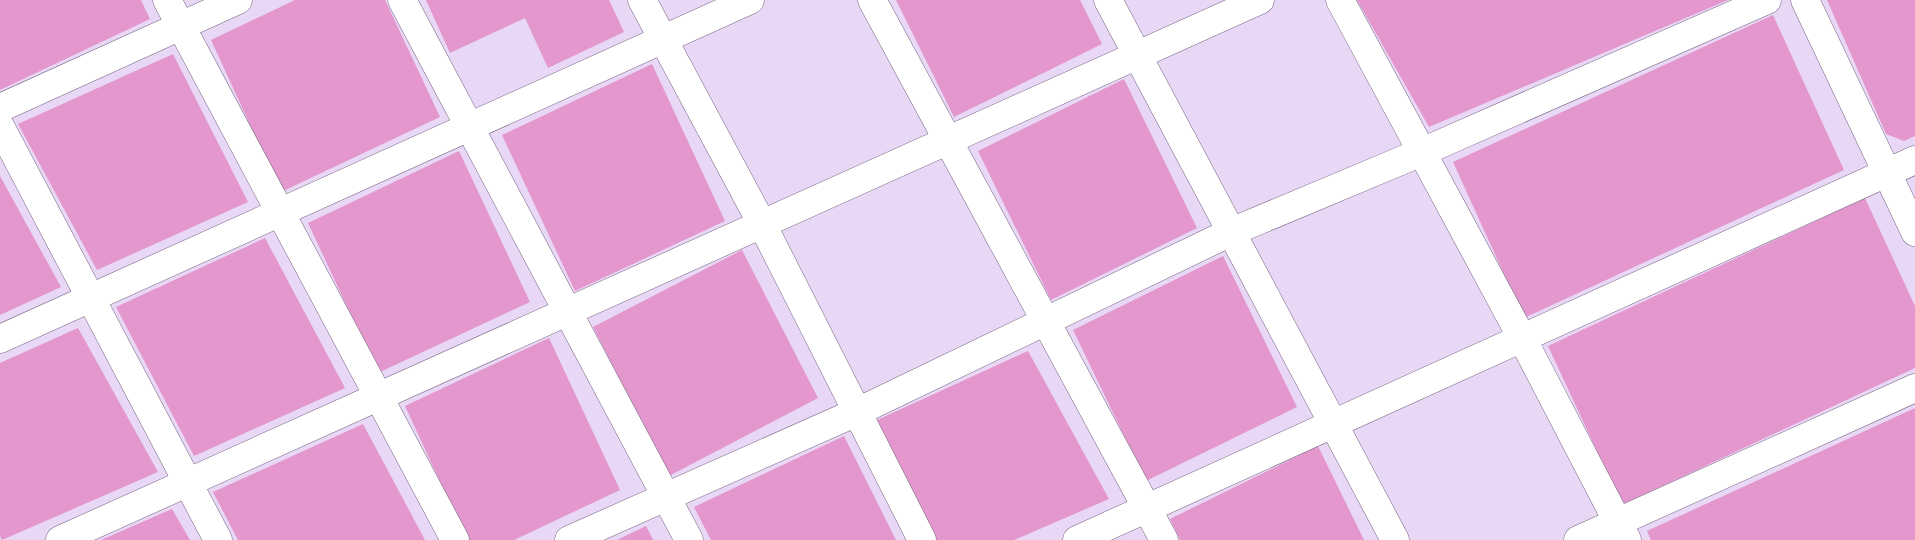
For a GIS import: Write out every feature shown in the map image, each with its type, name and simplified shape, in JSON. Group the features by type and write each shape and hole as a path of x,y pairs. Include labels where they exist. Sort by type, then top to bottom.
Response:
{"street":[{"path":"167,0 455,540"},
{"path":"0,108 238,0"},
{"path":"402,0 689,540"},
{"path":"642,0 762,224 922,540"},
{"path":"0,339 750,0"},
{"path":"872,0 1164,540"},
{"path":"1108,0 1395,540"},
{"path":"60,540 1260,0"},
{"path":"1340,0 1522,338 1623,531"},
{"path":"569,540 857,412 1231,232 1422,152 1767,0"},
{"path":"1805,0 1915,232"},
{"path":"0,126 218,540"},
{"path":"1077,540 1915,160"},
{"path":"1578,540 1623,531 1915,388"}],"building":[{"path":"0,0 141,0 150,19 0,90"},
{"path":"295,0 385,0 440,117 281,192 211,40"},
{"path":"426,0 609,0 624,32 548,68 525,18 450,53"},
{"path":"896,0 1080,0 1102,44 954,117"},
{"path":"1357,0 1728,0 1429,127"},
{"path":"1827,0 1915,0 1915,136 1904,141 1886,134"},
{"path":"1773,15 1844,170 1524,318 1453,162"},
{"path":"173,54 248,202 97,270 18,124"},
{"path":"652,64 725,221 575,291 502,135"},
{"path":"1124,79 1197,228 1051,300 978,151"},
{"path":"459,151 530,302 378,373 308,223"},
{"path":"0,176 61,287 0,315"},
{"path":"1865,198 1915,306 1915,368 1622,505 1548,346"},
{"path":"265,238 345,388 194,456 116,307"},
{"path":"742,250 818,398 669,476 593,327"},
{"path":"1223,256 1297,407 1146,481 1073,330"},
{"path":"78,328 158,472 2,540 0,536 0,363"},
{"path":"549,338 620,490 514,540 467,540 405,406"},
{"path":"1028,351 1109,499 1014,540 933,540 875,421"},
{"path":"1915,408 1915,540 1651,540 1647,531"},
{"path":"363,424 425,540 238,540 213,492"},
{"path":"844,436 896,540 711,540 694,507"},
{"path":"1318,446 1364,540 1180,540 1170,519"},
{"path":"172,509 190,540 101,540"},
{"path":"646,526 653,540 617,540"}]}
